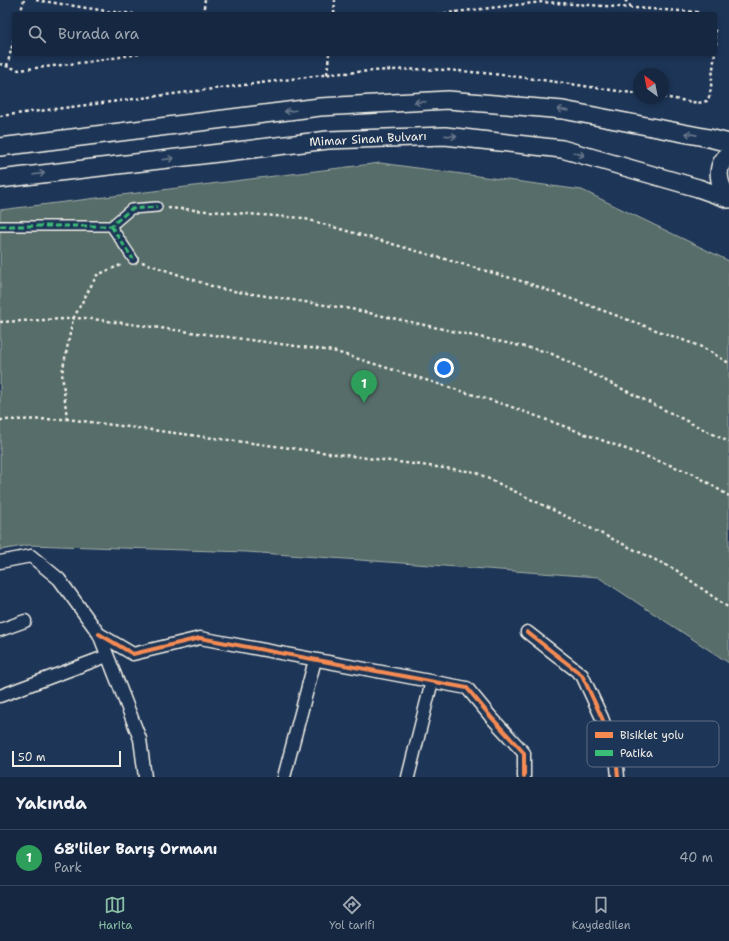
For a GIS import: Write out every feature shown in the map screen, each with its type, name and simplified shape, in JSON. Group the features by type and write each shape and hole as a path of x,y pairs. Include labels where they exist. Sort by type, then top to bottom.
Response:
{"main road":[{"path":"0,147 320,107 448,100 563,110 729,143"},
{"name":"Mimar Sinan Bulvarı","path":"0,179 328,140 445,136 562,149 698,188 729,199"},
{"path":"729,154 721,165 719,174 720,184 729,199"}],"street":[{"path":"0,226 111,226 131,209 157,207"},
{"path":"111,226 133,259"},
{"path":"0,562 31,556 59,579 99,634 140,739 145,777"},
{"path":"0,630 25,621"},
{"path":"527,632 582,675 603,721"},
{"path":"99,634 133,654 200,638 467,688 491,718 524,753 524,777"},
{"path":"0,696 108,656"},
{"path":"284,777 315,660"},
{"path":"408,777 432,681"},
{"path":"617,767 618,777"}],"path":[{"path":"21,12 24,0"},
{"path":"36,0 115,12"},
{"path":"203,12 205,0"},
{"path":"334,12 335,0"},
{"path":"625,0 632,7"},
{"path":"455,12 542,2 568,5 632,7 697,12"},
{"path":"7,66 12,47"},
{"path":"0,64 19,70 126,56"},
{"path":"327,74 329,56"},
{"path":"669,98 698,103 707,101 710,95 714,56"},
{"path":"0,116 327,74 381,70 444,70 507,74 633,93"},
{"path":"157,207 302,218 528,282 702,347 729,363"},
{"path":"67,419 62,373 73,319 97,275 133,259 220,289 351,309 548,352 729,442"},
{"path":"0,322 85,318 333,351 509,406 694,474 729,496"},
{"path":"0,420 67,419 474,472 676,570 729,608"}],"green space":[{"path":"380,163 582,190 729,261 729,663 598,577 247,552 29,545 0,550 0,210"}],"marked path":[{"path":"0,226 111,226 131,209 157,207"},
{"path":"111,226 133,259"}],"cycle path":[{"path":"527,632 582,675 603,721"},
{"path":"99,634 133,654 200,638 467,688 524,753 524,777"},
{"path":"617,767 618,777"}],"place":[{"name":"68'liler Barış Ormanı","path":"364,403"}]}
